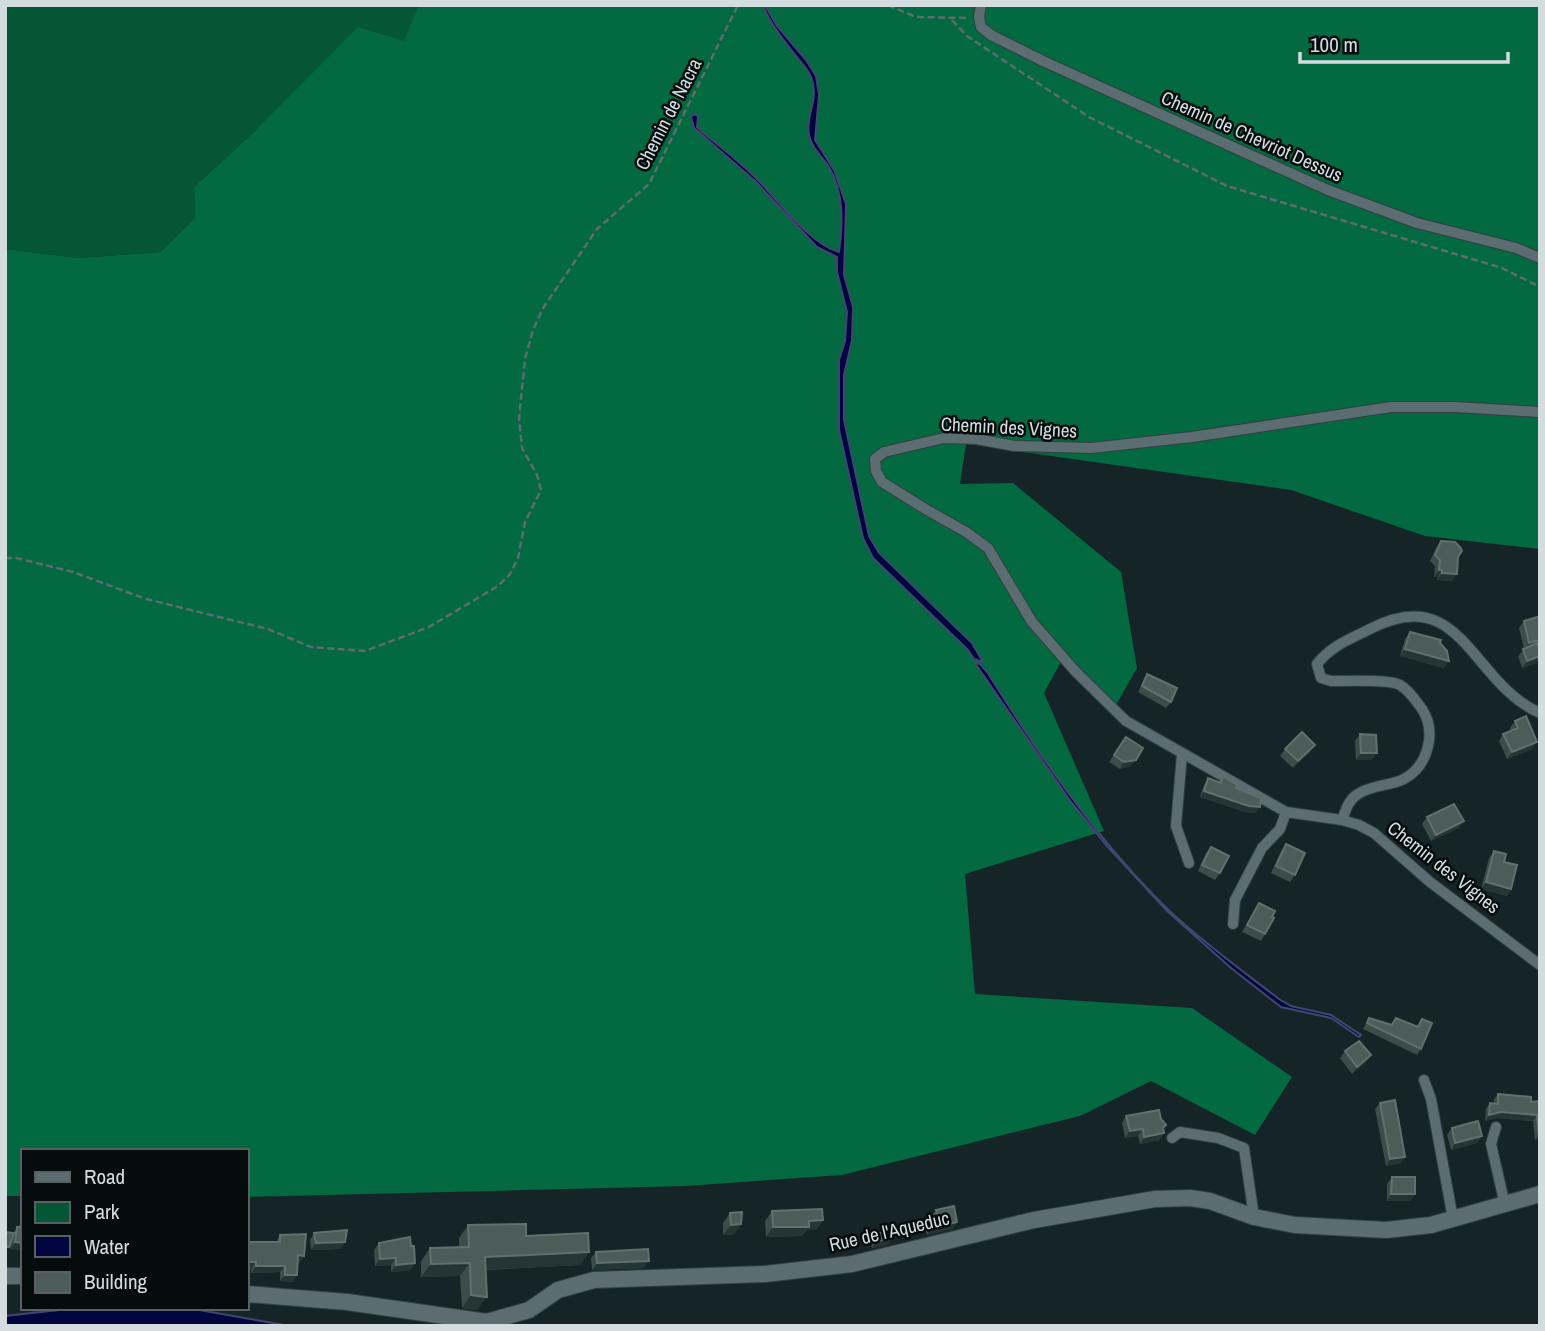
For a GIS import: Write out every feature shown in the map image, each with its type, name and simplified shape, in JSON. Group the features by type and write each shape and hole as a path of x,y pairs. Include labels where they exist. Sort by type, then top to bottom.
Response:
{"street":[{"name":"Chemin de Chevriot Dessus","path":"981,5 981,27 991,35 1328,190 1417,223 1516,248 1540,258"},
{"name":"Chemin des Vignes","path":"1540,412 1455,407 1391,407 1192,437 1091,448 1014,446 977,439 944,438 884,452 875,459 876,471 888,486 988,548 1032,622 1126,721 1286,812 1342,820 1374,833 1430,883 1540,965"},
{"path":"1342,820 1348,803 1358,794 1404,779 1415,771 1425,757 1430,738 1425,714 1413,696 1399,684 1331,681 1321,678 1317,664 1327,652 1339,645 1388,619 1425,615 1448,627 1467,643 1488,673 1518,700 1540,713"},
{"path":"1182,754 1176,826 1189,863"},
{"path":"1233,925 1235,900 1262,848 1280,829 1286,812"},
{"path":"1424,1080 1431,1099 1453,1219"},
{"path":"1496,1127 1491,1144 1505,1205"},
{"path":"1172,1138 1180,1132 1218,1138 1244,1148 1254,1217"},
{"name":"Rue de l'Aqueduc","path":"248,1294 347,1302 487,1322 529,1310 558,1290 594,1280 765,1274 852,1264 1034,1220 1155,1199 1189,1198 1210,1201 1254,1217 1295,1225 1386,1230 1453,1219 1540,1194"}],"path":[{"name":"Chemin de Nacra","path":"5,558 16,558 73,572 146,599 268,629 311,647 365,651 429,627 498,586 510,574 518,558 524,522 541,490 537,475 522,448 519,418 525,359 533,330 543,308 597,229 649,184 738,5"},
{"path":"888,5 916,17 952,19 967,36 1089,117 1227,186 1502,268 1540,287"}],"green space":[{"path":"5,5 419,5 405,41 257,129 194,187 195,218 160,252 79,258 5,249"},
{"path":"419,5 1540,5 1540,549 1425,536 1291,490 966,444 960,484 1013,483 1121,572 1137,668 1116,705 1062,660 1044,693 1104,831 965,874 975,994 1192,1008 1292,1077 1255,1135 1151,1081 1080,1116 842,1175 685,1186 248,1197 248,1149 21,1149 21,1196 5,1196 5,249 79,258 160,252 195,218 194,187 257,129 358,27 404,41"}],"water":[{"path":"763,5 816,76 819,95 815,140 834,170 846,204 844,275 853,307 852,340 844,375 844,420 869,536 879,553 972,643 983,662 974,659 968,650 873,558 863,538 839,430 839,360 845,341 847,312 837,272 837,257 817,247 755,181 694,128 691,117 694,114 698,116 697,127 751,173 795,221 817,240 839,252 842,219 840,198 834,177 809,135 814,93 811,77 769,19"},
{"path":"975,663 980,664 987,672 1051,769 1097,831 1175,916 1279,999 1291,1006 1331,1015 1361,1035 1359,1037 1331,1018 1281,1007 1231,968 1166,910 1107,846 1071,802"},
{"path":"59,1310 199,1310 290,1326 5,1326 5,1316"}],"building":[{"path":"1441,541 1455,542 1462,551 1458,557 1457,574 1442,573 1442,570 1439,570 1440,560 1435,555"},
{"path":"1540,616 1540,640 1529,643 1524,621"},
{"path":"1410,632 1441,640 1449,661 1405,649"},
{"path":"1537,643 1540,656 1527,661 1523,649"},
{"path":"1147,674 1177,688 1171,702 1142,686"},
{"path":"1526,716 1537,742 1512,752 1503,734 1518,728 1515,721"},
{"path":"1302,732 1315,745 1298,761 1285,749"},
{"path":"1360,734 1376,735 1377,753 1361,753"},
{"path":"1126,737 1143,748 1136,760 1124,762 1114,755"},
{"path":"1223,776 1237,785 1236,788 1261,798 1260,807 1204,791 1208,778 1221,783"},
{"path":"1454,804 1464,821 1436,835 1427,817"},
{"path":"1286,844 1305,853 1295,875 1276,866"},
{"path":"1211,847 1229,856 1220,873 1202,865"},
{"path":"1494,851 1506,854 1504,862 1517,865 1511,889 1486,882"},
{"path":"1259,903 1275,911 1265,934 1247,925"},
{"path":"1369,1018 1392,1025 1396,1018 1418,1027 1422,1019 1432,1023 1421,1049 1367,1023"},
{"path":"1359,1041 1371,1055 1357,1067 1345,1051"},
{"path":"1498,1094 1531,1097 1531,1102 1540,1101 1540,1135 1537,1115 1501,1112 1489,1115 1490,1103 1498,1104"},
{"path":"1395,1100 1405,1157 1390,1159 1380,1103"},
{"path":"1159,1110 1166,1125 1163,1128 1164,1133 1144,1137 1143,1129 1130,1131 1126,1116"},
{"path":"1478,1121 1482,1136 1455,1143 1452,1128"},
{"path":"1392,1177 1415,1177 1415,1194 1391,1194"},
{"path":"954,1206 957,1222 931,1228 929,1217 937,1215 936,1210"},
{"path":"822,1209 823,1220 809,1221 809,1227 773,1227 772,1211"},
{"path":"742,1212 741,1224 731,1225 730,1213"},
{"path":"526,1224 526,1236 588,1233 589,1252 485,1257 487,1297 471,1295 470,1263 431,1264 430,1248 469,1247 468,1225"},
{"path":"17,1227 21,1227 21,1243 15,1242"},
{"path":"347,1230 345,1242 316,1243 314,1233"},
{"path":"891,1231 892,1238 877,1241 876,1234"},
{"path":"5,1232 14,1233 9,1247 5,1247"},
{"path":"306,1234 304,1256 298,1255 297,1275 285,1275 285,1266 256,1266 256,1262 248,1262 248,1242 280,1242 280,1235"},
{"path":"410,1237 411,1246 414,1246 415,1263 396,1265 396,1258 380,1259 379,1243"},
{"path":"648,1249 649,1261 597,1263 596,1252"}]}
